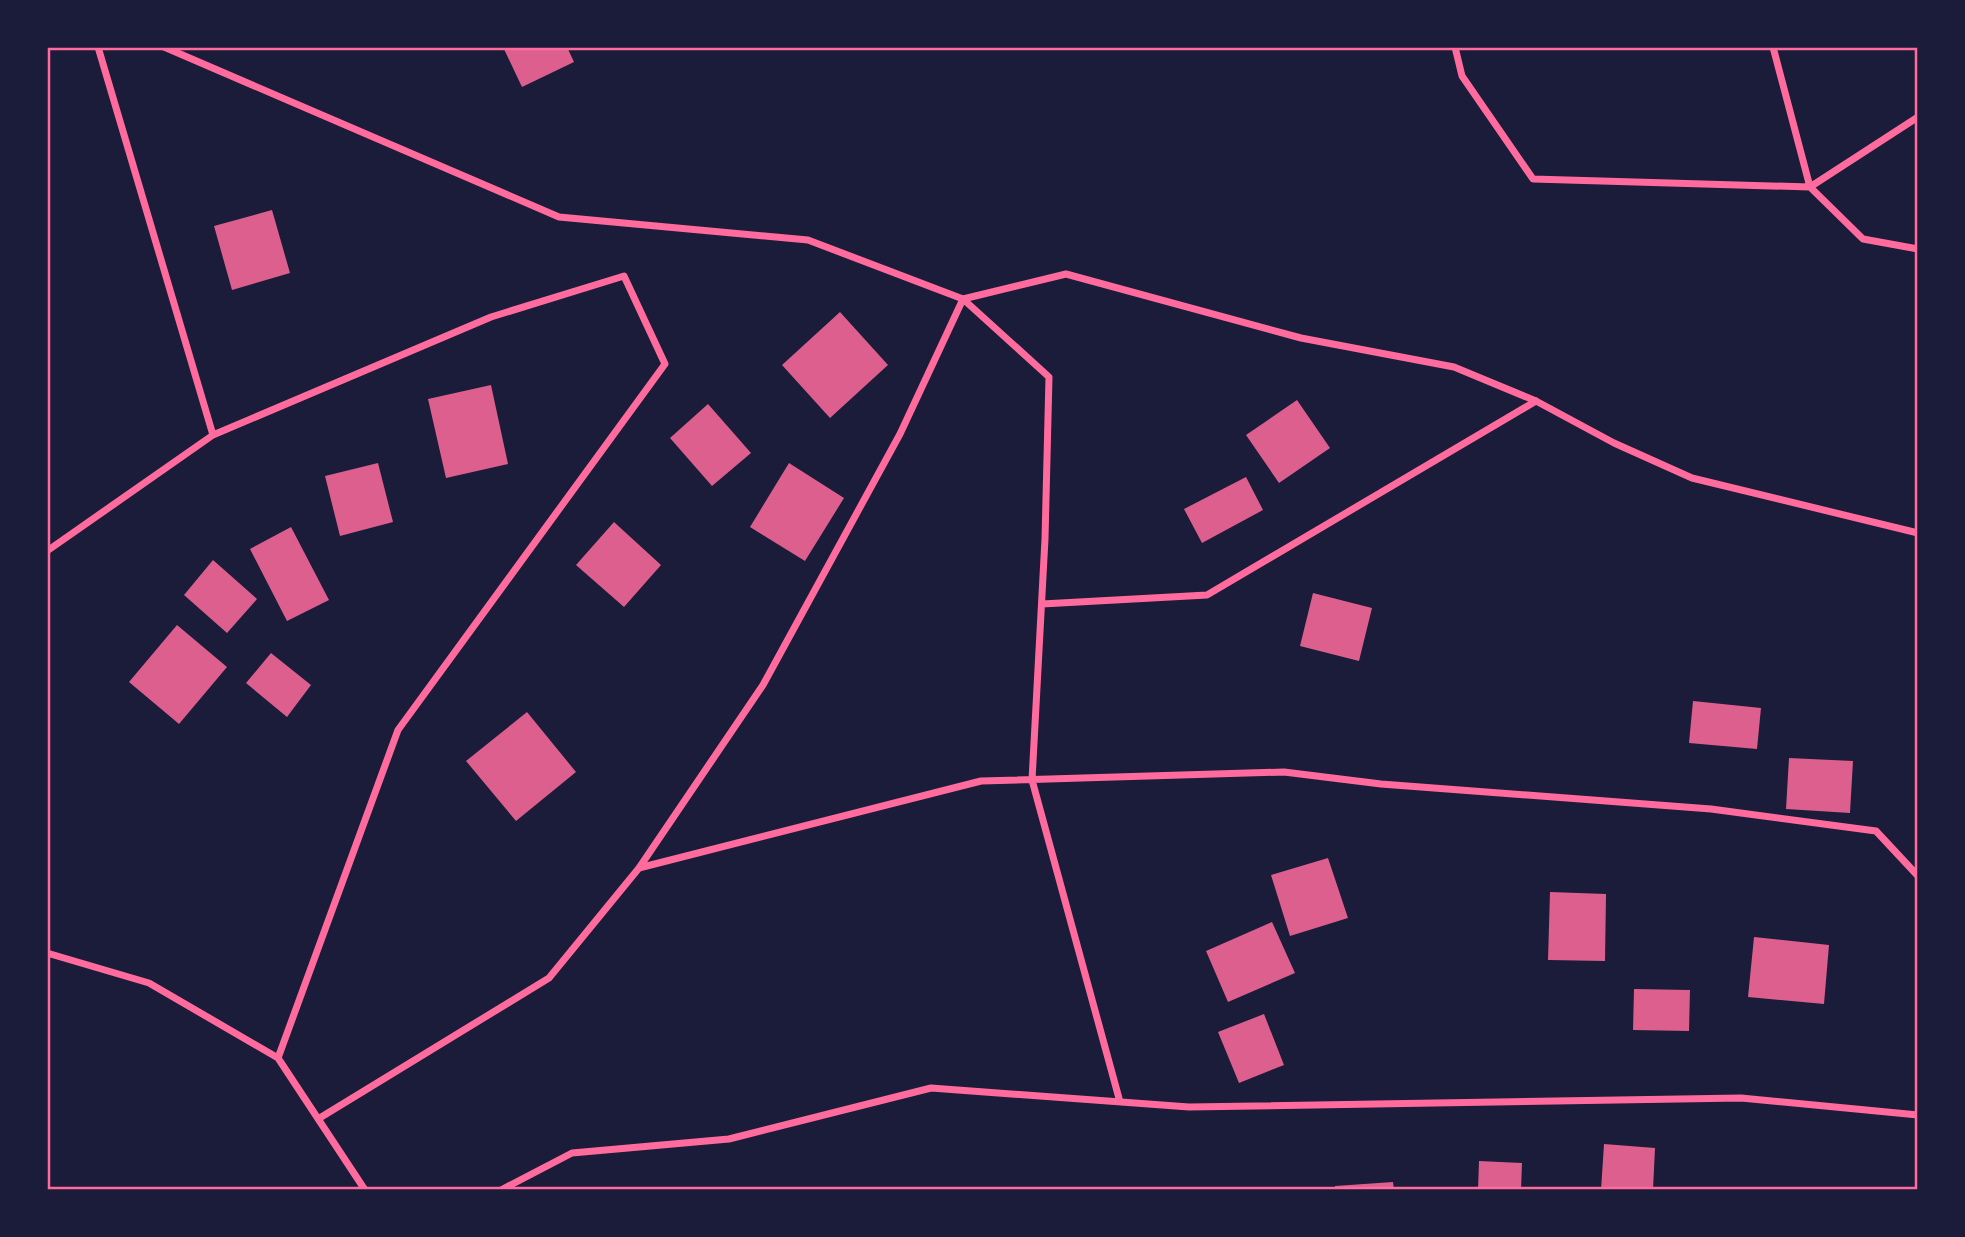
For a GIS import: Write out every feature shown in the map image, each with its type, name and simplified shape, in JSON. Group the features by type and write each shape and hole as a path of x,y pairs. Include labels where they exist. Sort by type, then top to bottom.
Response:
{"street":[{"path":"98,47 213,435"},
{"path":"164,47 559,217 808,240 963,299 1049,377 1045,539 1032,780 1120,1102"},
{"path":"1455,47 1462,76 1533,179 1810,187 1918,117"},
{"path":"1773,47 1810,187 1863,239 1918,249"},
{"path":"963,299 1066,274 1301,338 1454,367 1536,401 1614,443 1692,478 1918,533"},
{"path":"48,550 213,435 491,317 624,276 665,364 398,730 278,1058"},
{"path":"318,1119 549,978 639,868 763,685 900,434 963,299"},
{"path":"1042,604 1207,595 1536,401"},
{"path":"639,868 981,781 1284,772 1381,784 1711,809 1876,831 1918,876"},
{"path":"47,953 149,983 278,1058 365,1190"},
{"path":"501,1190 572,1153 729,1139 932,1088 1189,1107 1741,1098 1918,1115"}],"building":[{"path":"503,47 567,47 574,62 522,87"},
{"path":"272,210 290,273 232,290 214,226"},
{"path":"840,312 888,365 830,418 782,365"},
{"path":"491,385 508,464 446,478 428,399"},
{"path":"1297,400 1330,448 1279,483 1246,435"},
{"path":"708,404 751,453 712,486 670,438"},
{"path":"378,463 393,522 340,536 325,476"},
{"path":"789,463 844,498 805,561 750,527"},
{"path":"1246,477 1263,510 1202,543 1184,509"},
{"path":"614,522 661,565 624,607 576,565"},
{"path":"291,527 329,600 287,621 250,549"},
{"path":"213,560 257,599 227,633 184,595"},
{"path":"1313,593 1372,608 1359,661 1300,646"},
{"path":"177,625 227,667 179,724 129,682"},
{"path":"271,653 311,685 287,717 246,683"},
{"path":"1693,701 1761,708 1757,749 1689,743"},
{"path":"527,712 576,772 516,821 466,761"},
{"path":"1789,758 1853,761 1850,813 1786,809"},
{"path":"1328,858 1348,918 1290,936 1271,875"},
{"path":"1550,892 1606,894 1605,961 1548,960"},
{"path":"1272,922 1295,973 1228,1002 1206,951"},
{"path":"1754,937 1829,945 1824,1004 1748,997"},
{"path":"1634,989 1690,990 1689,1031 1633,1030"},
{"path":"1264,1014 1284,1065 1239,1083 1218,1032"},
{"path":"1604,1144 1655,1148 1653,1190 1601,1190"},
{"path":"1479,1161 1522,1163 1521,1190 1478,1190"},
{"path":"1393,1182 1394,1190 1335,1190 1335,1186"}]}
